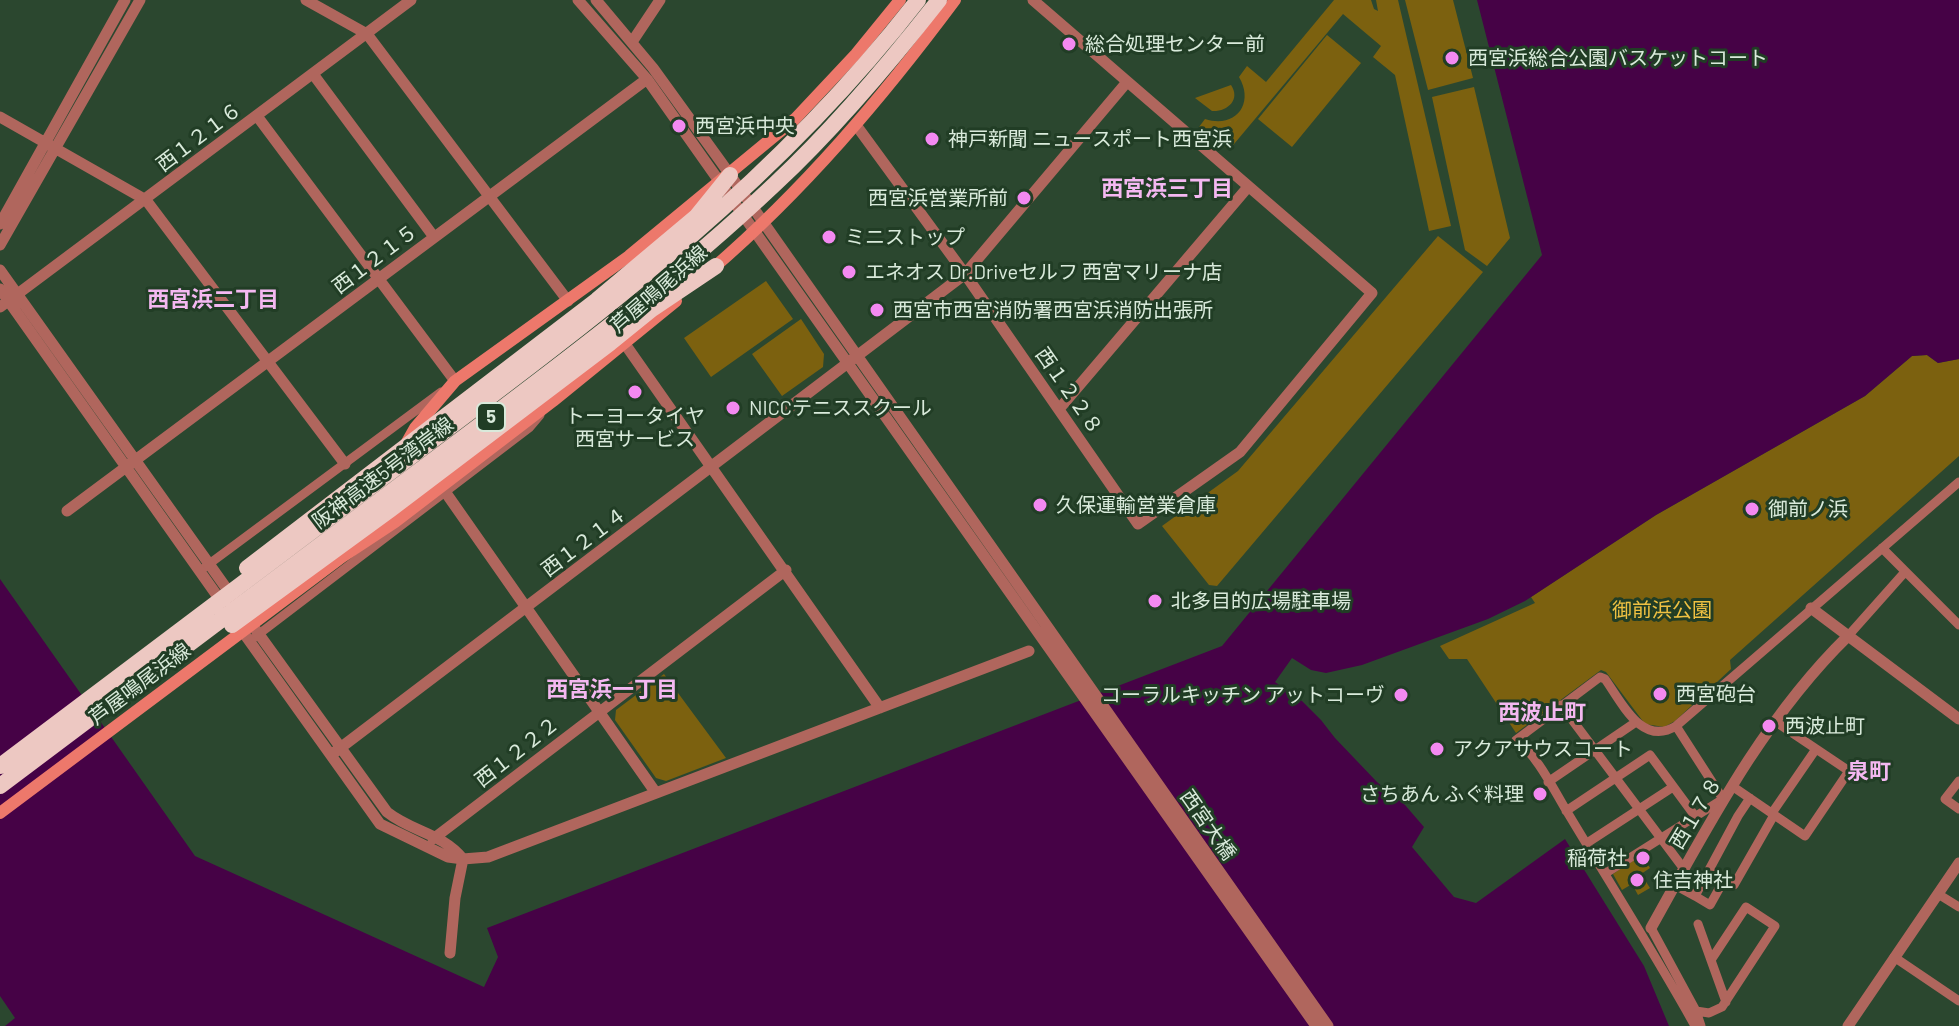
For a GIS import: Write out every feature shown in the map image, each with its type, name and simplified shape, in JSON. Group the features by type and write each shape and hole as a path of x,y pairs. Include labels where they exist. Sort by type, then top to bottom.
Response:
{"highway":[{"name":"阪神高速5号湾岸線","path":"0,766 538,361 663,262 737,197 815,120 857,75 918,0"},
{"name":"阪神高速5号湾岸線","path":"0,786 560,365 671,276 777,182 828,130 939,0"},
{"name":"5","path":"118,678 294,530 530,352 685,227 724,182"},
{"name":"5","path":"0,786 321,561 652,309 716,266"}],"main road":[{"name":"芦屋鳴尾浜線","path":"338,561 355,538 415,428 455,381 629,256 724,182 795,119 856,54 900,0"},
{"name":"芦屋鳴尾浜線","path":"0,813 384,529 625,344 759,227 856,125 955,0"}],"street":[{"path":"0,245 125,0"},
{"path":"0,224 140,0"},
{"path":"306,0 367,34 568,301"},
{"name":"西１２１６","path":"9,300 411,0"},
{"path":"578,0 647,79 858,357 1055,647"},
{"path":"596,0 632,42 724,182"},
{"path":"632,42 660,0"},
{"path":"1033,0 1248,187 1060,408"},
{"path":"313,74 434,237"},
{"name":"西１２１５","path":"67,511 647,79"},
{"name":"西１２１４","path":"336,752 965,274 1127,82"},
{"path":"204,568 455,381 257,116"},
{"path":"0,117 146,200 345,464"},
{"name":"西１２２８","path":"856,125 1060,408 1138,524 1240,452 1372,293 1248,187"},
{"path":"759,227 847,365 1055,647"},
{"path":"0,270 9,300 126,468 204,568 336,752 380,824 448,857 488,857 1029,651"},
{"path":"0,289 137,460 204,568"},
{"path":"625,344 880,708"},
{"path":"254,638 529,428 553,401"},
{"path":"1698,1026 1587,843 1523,745 1516,740 1603,677 1636,722 1655,732 1676,726 1955,486 1959,497"},
{"path":"446,493 656,793"},
{"path":"1882,548 1959,625"},
{"name":"西１２２２","path":"425,846 786,570"},
{"path":"1848,636 1904,573"},
{"path":"1811,608 1959,719"},
{"name":"西１７８","path":"1698,1026 1696,1011 1651,928 1723,799 1801,686 1848,636"},
{"name":"西宮大橋","path":"1055,647 1316,1026"},
{"name":"西宮大橋","path":"1055,647 1328,1026"},
{"path":"1561,705 1684,869"},
{"path":"1548,782 1636,722"},
{"path":"1732,786 1805,836 1849,771 1776,722"},
{"path":"1606,873 1723,799 1676,726"},
{"path":"1709,871 1734,885 1773,814 1816,749"},
{"path":"336,752 395,819 452,845 463,859 455,898 450,953"},
{"path":"1566,811 1650,755 1695,816"},
{"path":"1959,781 1945,799 1959,809"},
{"path":"1587,843 1673,787"},
{"path":"1695,896 1750,798"},
{"path":"1848,1026 1959,863"},
{"path":"1675,885 1710,905 1724,880"},
{"path":"1938,894 1959,907"},
{"path":"1696,1011 1718,1011 1775,926 1746,907 1711,960"},
{"path":"1698,924 1726,1002"},
{"path":"1894,957 1959,1001"}],"green space":[{"path":"1334,0 1371,0 1378,11 1376,0 1398,0 1451,226 1429,231 1395,75 1373,57 1381,46 1343,14 1229,150 1199,127 1205,119 1225,120 1239,112 1245,96 1239,77 1247,66 1266,82"},
{"path":"1405,0 1453,0 1473,78 1428,90"},
{"path":"1327,35 1361,63 1292,147 1258,119"},
{"path":"1231,85 1233,100 1223,109 1212,111 1195,98"},
{"path":"1474,87 1510,238 1487,266 1465,250 1432,97"},
{"path":"1438,236 1483,272 1217,586 1209,585 1162,526 1238,471"},
{"path":"766,281 793,319 711,377 684,338"},
{"path":"801,319 824,354 823,367 782,396 752,354"},
{"name":"御前浜公園","path":"1927,355 1938,363 1959,359 1959,456 1730,660 1731,669 1675,721 1664,727 1645,724 1606,672 1601,670 1516,733 1467,659 1449,659 1440,646 1535,603 1531,597 1656,515 1865,396 1912,356"},
{"path":"664,674 726,758 666,781 656,778 615,720 616,710"},
{"path":"1642,855 1650,868 1641,874 1650,888 1638,895 1632,884 1622,890 1613,874"}],"shaded area":[{"path":"1477,0 1959,0 1959,359 1938,363 1927,355 1912,356 1865,396 1656,515 1525,601 1488,619 1362,665 1326,673 1311,670 1292,658 1275,682 1302,701 1377,782 1405,805 1424,827 1412,847 1454,897 1476,903 1565,839 1644,966 1669,1026 5,1026 15,1018 0,996 0,579 195,856 484,987 498,957 487,928 1222,646 1542,255"}],"place":[{"name":"総合処理センター前","path":"1069,44"},
{"name":"西宮浜総合公園バスケットコート","path":"1452,58"},
{"name":"西宮浜中央","path":"679,126"},
{"name":"神戸新聞 ニュースポート西宮浜","path":"932,139"},
{"name":"西宮浜営業所前","path":"1024,198"},
{"name":"ミニストップ","path":"829,237"},
{"name":"エネオス Dr.Driveセルフ 西宮マリーナ店","path":"849,272"},
{"name":"西宮市西宮消防署西宮浜消防出張所","path":"877,310"},
{"name":"トーヨータイヤ 西宮サービス","path":"635,392"},
{"name":"NICCテニススクール","path":"733,408"},
{"name":"久保運輸営業倉庫","path":"1040,505"},
{"name":"御前ノ浜","path":"1752,509"},
{"name":"北多目的広場駐車場","path":"1155,601"},
{"name":"西宮砲台","path":"1660,694"},
{"name":"コーラルキッチン アットコーヴ","path":"1401,695"},
{"name":"西波止町","path":"1769,726"},
{"name":"アクアサウスコート","path":"1437,749"},
{"name":"さちあん ふぐ料理","path":"1540,794"},
{"name":"稲荷社","path":"1643,858"},
{"name":"住吉神社","path":"1637,880"}],"district":[{"name":"西宮浜三丁目","path":"1167,189"},
{"name":"西宮浜二丁目","path":"213,300"},
{"name":"西宮浜一丁目","path":"612,690"},
{"name":"西波止町","path":"1542,713"},
{"name":"泉町","path":"1869,772"}]}
